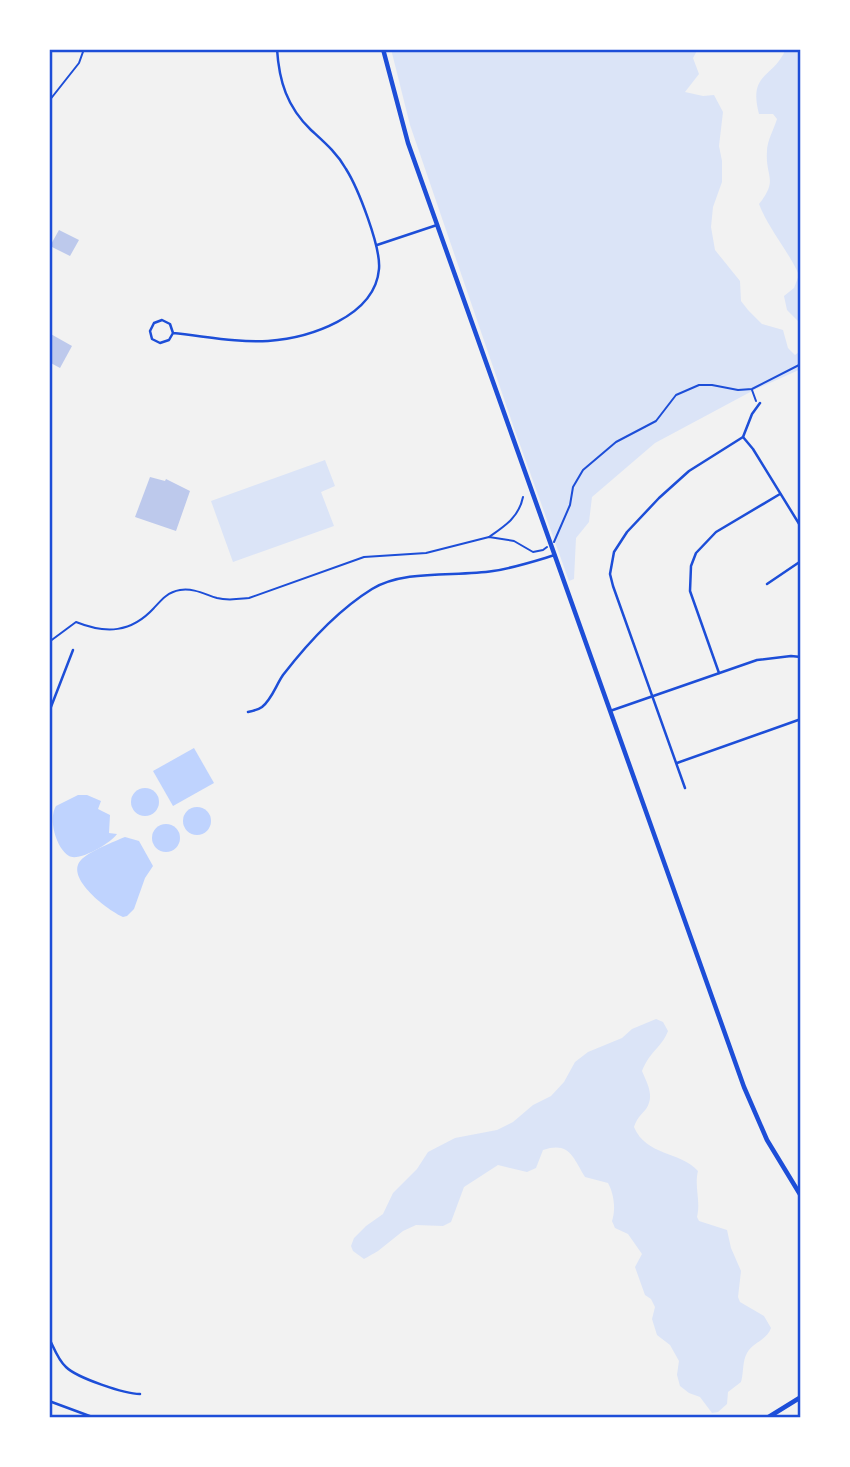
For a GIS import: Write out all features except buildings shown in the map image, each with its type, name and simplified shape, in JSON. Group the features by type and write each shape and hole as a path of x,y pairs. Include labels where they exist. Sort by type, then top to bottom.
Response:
{"main road":[{"path":"383,49 402,127 750,1102 767,1140 801,1196"},
{"path":"767,1418 801,1397"}],"street":[{"path":"173,332 267,341 301,336 321,329 357,309 372,291 379,269 377,245 357,192 345,166 292,106 281,82 277,49"},
{"path":"377,245 437,225"},
{"path":"162,320 170,324 173,332 169,340 160,343 152,339 150,331 154,323 162,320"},
{"path":"685,788 613,586 610,574 614,552 637,519 676,482 703,461 743,438 758,404"},
{"path":"743,438 753,449 801,527"},
{"path":"719,673 690,591 691,566 695,553 716,533 780,494"},
{"path":"248,712 260,709 284,675 327,626 373,588 402,579 444,573 495,571 555,555"},
{"path":"767,584 801,561"},
{"path":"49,712 73,650"},
{"path":"610,711 765,659 801,657"},
{"path":"677,763 801,719"},
{"path":"49,1338 69,1370 125,1392 139,1394"},
{"path":"49,1401 95,1418"}],"path":[{"path":"49,101 79,63 84,49"},
{"path":"49,642 76,622 103,631 120,630 137,623 172,591 195,590 219,599 249,598 364,557 426,553 489,537 514,541 533,552 543,550 556,540 570,505 573,486 583,470 616,442 656,421 676,395 699,385 752,389 801,364"},
{"path":"752,389 758,404"},
{"path":"489,537 517,514 523,497"}],"shaded area":[{"path":"391,49 698,49 693,58 699,74 685,92 703,96 714,95 723,112 719,146 722,182 713,207 711,227 715,250 740,281 741,301 762,324 783,330 788,348 795,355 799,352 798,335 801,332 801,369 754,390 655,443 592,497 589,522 576,538 574,579 569,581 410,125"},
{"path":"786,49 801,49 801,324 787,310 784,296 794,288 799,275 759,204 770,183 767,147 777,119 773,114 759,114 757,90 759,83 781,59"},
{"path":"325,460 335,486 321,492 334,526 233,562 211,501"},
{"path":"656,1019 663,1022 668,1031 642,1071 650,1099 634,1127 647,1143 698,1171 697,1217 699,1221 727,1230 741,1271 738,1297 740,1302 764,1316 771,1328 747,1353 741,1382 728,1392 727,1404 718,1412 712,1413 700,1397 680,1386 677,1375 679,1361 670,1345 657,1335 652,1319 655,1307 645,1295 635,1267 642,1254 628,1234 615,1228 612,1221 614,1202 608,1183 585,1177 565,1149 543,1150 536,1168 527,1172 498,1165 464,1187 451,1222 443,1226 416,1225 364,1259 353,1251 351,1246 354,1238 366,1226 383,1214 393,1193 417,1169 428,1152 455,1138 497,1130 513,1122 533,1105 551,1096 564,1082 575,1062 588,1052 622,1038 632,1029"}],"water":[{"path":"194,748 214,783 173,806 153,771"},
{"path":"145,788 155,792 159,802 155,812 145,816 135,812 131,802 135,792"},
{"path":"78,795 87,795 101,801 98,809 110,815 109,833 117,834 94,851 74,857 60,847 53,818 56,806"},
{"path":"197,807 207,811 211,821 207,831 197,835 187,831 183,821 187,811"},
{"path":"166,824 176,828 180,838 176,848 166,852 156,848 152,838 156,828"},
{"path":"125,837 139,841 153,866 145,878 134,909 123,917 90,893 78,876 77,867 89,854"}]}
